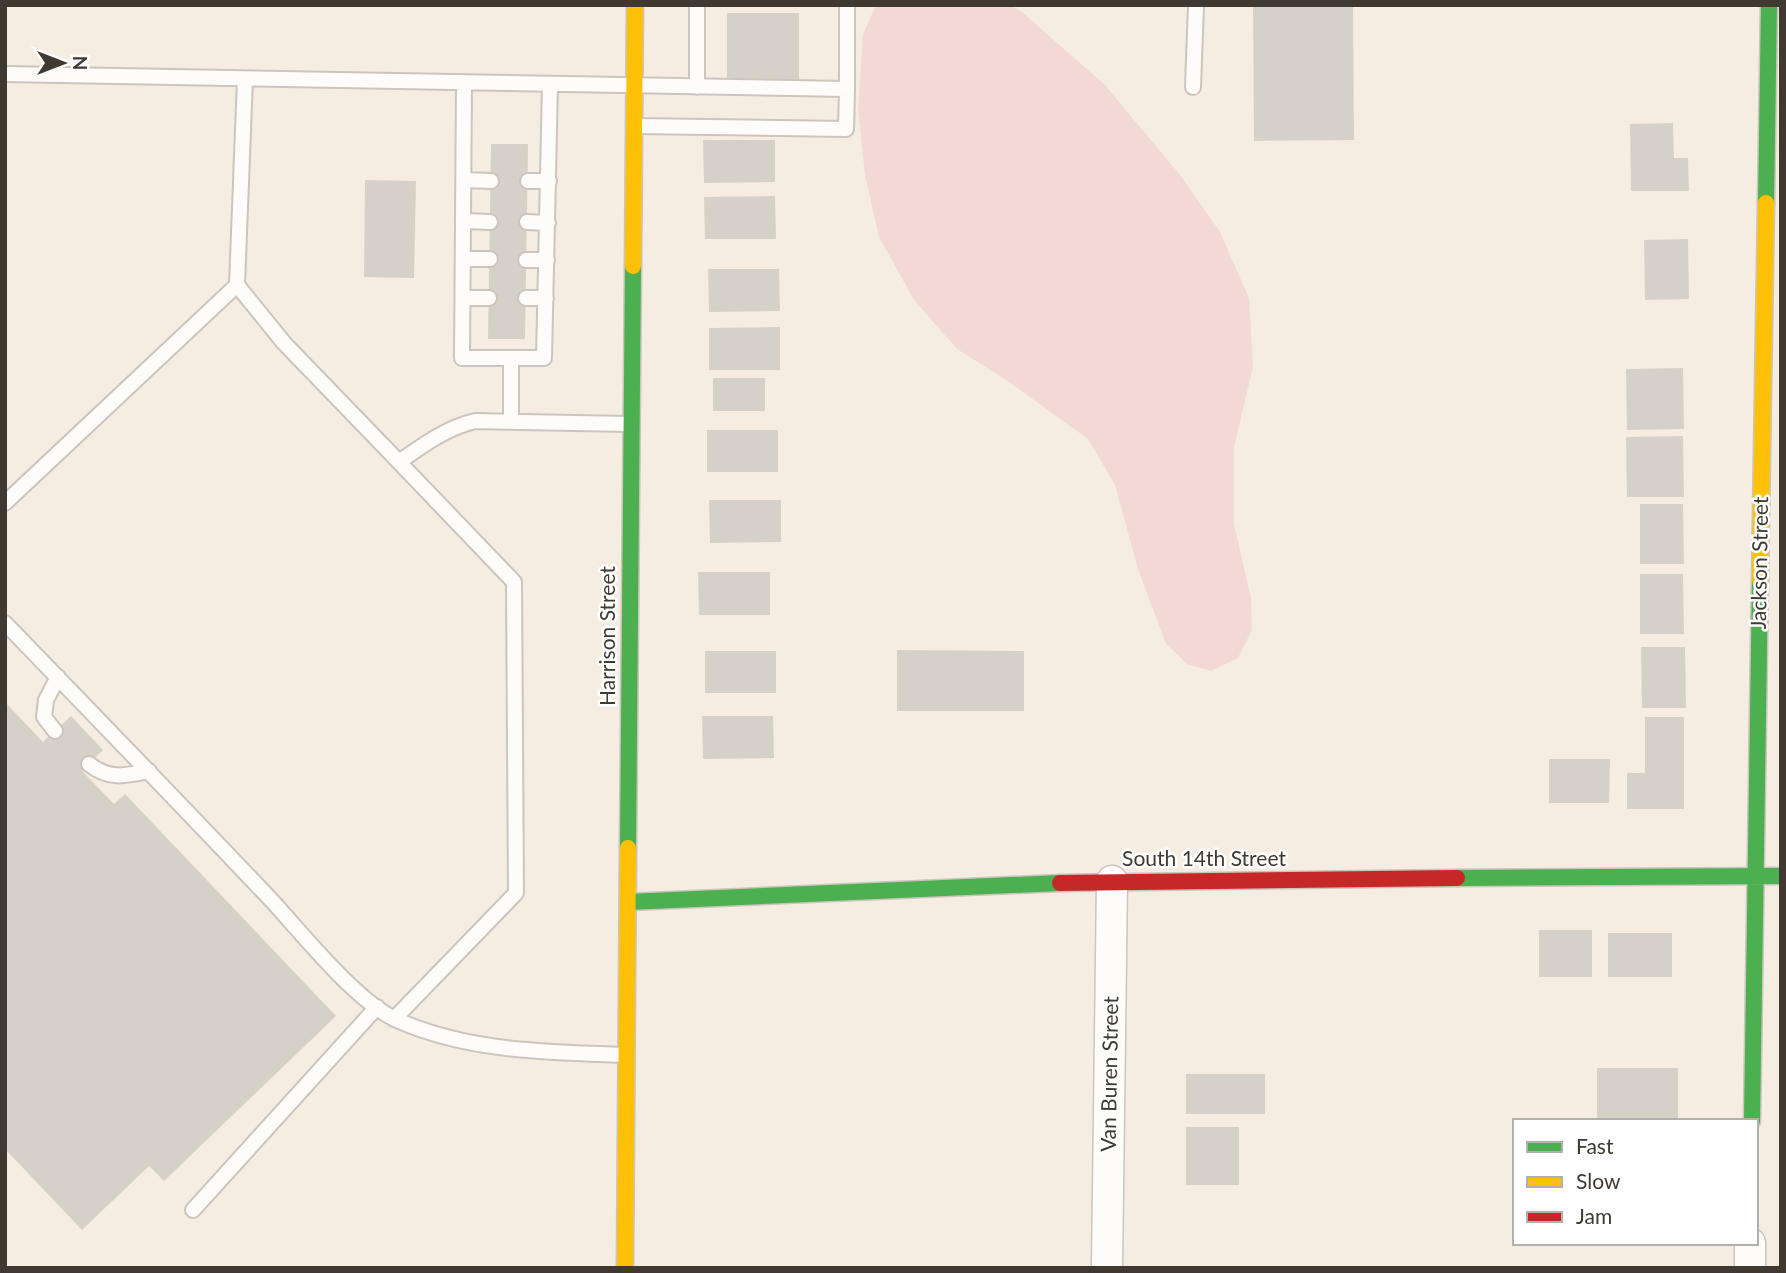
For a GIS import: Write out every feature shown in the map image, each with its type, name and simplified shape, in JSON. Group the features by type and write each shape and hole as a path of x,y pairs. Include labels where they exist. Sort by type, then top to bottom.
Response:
{"street":[{"name":"Harrison Street","path":"625,1268 635,5"},
{"name":"Jackson Street","path":"1752,1119 1769,5"},
{"name":"South 14th Street","path":"628,902 1112,881 1781,876"},
{"name":"Van Buren Street","path":"1107,1268 1112,881"},
{"path":"1749,1268 1750,1245"}],"lane":[{"path":"697,5 697,87"},
{"path":"634,126 846,129 847,5"},
{"path":"1194,88 1196,5"},
{"path":"5,74 847,89"},
{"path":"245,79 237,285 284,343 514,582 516,893 394,1019"},
{"path":"464,83 462,358 544,358 551,84"},
{"path":"464,180 491,181"},
{"path":"528,181 549,181"},
{"path":"464,221 490,222"},
{"path":"527,222 548,223"},
{"path":"464,259 490,259"},
{"path":"526,260 547,260"},
{"path":"5,503 237,285"},
{"path":"463,298 489,298"},
{"path":"526,298 546,298"},
{"path":"512,358 512,420"},
{"path":"399,462 431,439 459,424 475,421 631,424"},
{"path":"5,623 149,771 325,960 394,1019 440,1035 505,1050 628,1055"},
{"path":"55,731 44,716 46,700 58,677"},
{"path":"89,764 102,774 120,777 149,771"},
{"path":"193,1210 377,1007"}],"shaded area":[{"path":"876,5 1010,5 1021,11 1105,85 1181,176 1220,232 1249,298 1253,367 1234,447 1234,524 1251,598 1252,630 1238,658 1211,671 1187,664 1166,644 1138,569 1115,485 1088,439 1009,382 957,349 914,300 879,237 865,175 858,109 863,34"}],"building":[{"path":"1253,5 1353,5 1354,140 1254,141"},
{"path":"727,13 799,13 799,80 727,80"},
{"path":"1673,123 1674,158 1688,158 1689,191 1631,191 1630,124"},
{"path":"703,140 775,140 775,182 704,183"},
{"path":"491,144 528,144 525,339 488,339"},
{"path":"365,180 416,181 414,278 364,277"},
{"path":"775,196 776,239 705,239 704,197"},
{"path":"1688,239 1689,299 1645,300 1644,240"},
{"path":"708,269 779,269 780,311 709,312"},
{"path":"780,327 780,370 709,370 709,328"},
{"path":"1683,368 1684,429 1627,430 1626,369"},
{"path":"713,378 765,378 765,411 713,411"},
{"path":"707,430 778,430 778,472 707,472"},
{"path":"1683,436 1684,497 1627,497 1626,437"},
{"path":"709,500 781,500 781,542 710,543"},
{"path":"1640,504 1683,504 1684,564 1640,564"},
{"path":"698,572 770,572 770,615 699,615"},
{"path":"1640,574 1683,574 1684,634 1640,634"},
{"path":"1641,647 1685,647 1686,708 1642,708"},
{"path":"897,650 1024,651 1024,711 897,711"},
{"path":"705,651 776,651 776,693 705,693"},
{"path":"5,702 43,742 71,716 103,750 82,771 114,804 125,794 336,1016 164,1181 149,1166 82,1230 5,1149"},
{"path":"702,716 773,716 774,758 703,759"},
{"path":"1645,717 1684,717 1684,809 1627,809 1627,773 1645,773"},
{"path":"1549,759 1610,759 1609,803 1549,803"},
{"path":"1539,930 1592,930 1592,977 1539,977"},
{"path":"1608,933 1672,933 1672,977 1608,977"},
{"path":"1597,1068 1678,1068 1678,1119 1597,1119"},
{"path":"1186,1074 1265,1074 1265,1114 1186,1114"},
{"path":"1186,1127 1239,1127 1239,1185 1186,1185"}],"traffic: fast":[{"path":"1766,203 1769,5"},
{"path":"628,848 633,266"},
{"path":"1752,1119 1760,580"},
{"path":"1457,878 1781,876"},
{"path":"628,902 1060,883"}],"traffic: slow":[{"path":"633,266 635,5"},
{"path":"1760,580 1766,203"},
{"path":"625,1268 628,848"}],"traffic: jam":[{"path":"1060,883 1457,878"}]}
